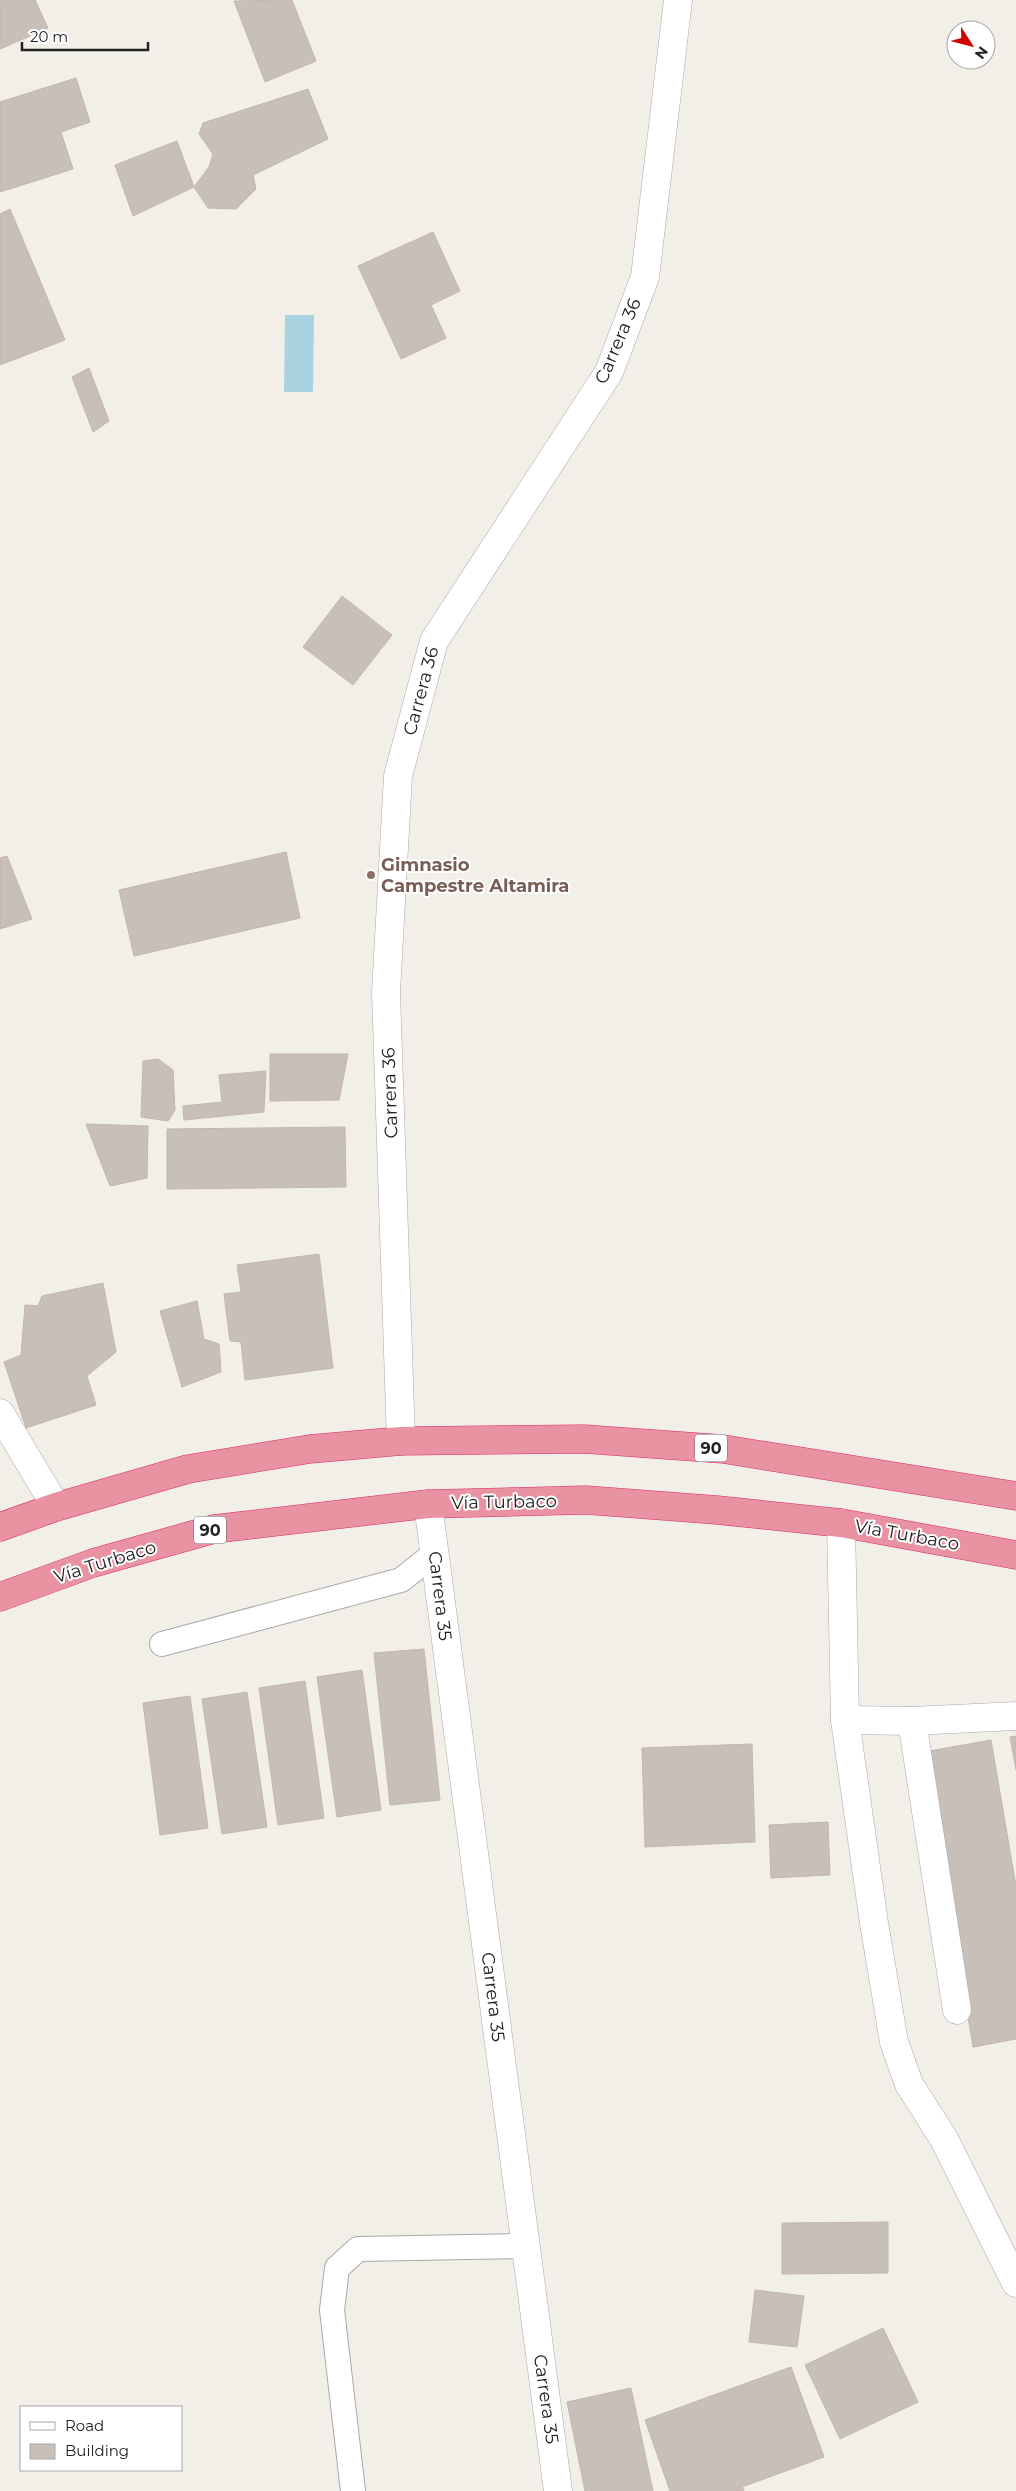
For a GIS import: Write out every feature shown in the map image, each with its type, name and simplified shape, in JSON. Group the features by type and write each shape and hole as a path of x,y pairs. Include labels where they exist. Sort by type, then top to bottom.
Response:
{"highway":[{"name":"90","path":"0,1527 56,1506 188,1469 310,1449 402,1441 584,1439 723,1449 1016,1496"},
{"name":"Vía Turbaco","path":"0,1597 93,1564 214,1529 428,1504 586,1500 717,1510 841,1524 1016,1555"}],"street":[{"name":"Carrera 36","path":"402,1441 386,992 398,776 434,641 609,372 645,276 678,0"},
{"path":"0,1414 56,1506"},
{"name":"Carrera 35","path":"428,1504 558,2491"},
{"path":"841,1524 845,1720 874,1923 894,2042 909,2084 944,2139 1016,2283"},
{"path":"845,1720 912,1721 1016,1716"},
{"path":"912,1721 957,2010"}],"lane":[{"path":"162,1644 401,1580 434,1554"},
{"path":"353,2491 332,2310 337,2268 358,2249 525,2246"}],"water":[{"path":"285,315 314,315 313,392 284,392"}],"building":[{"path":"0,0 35,0 48,28 0,49"},
{"path":"292,0 316,61 265,82 234,1"},
{"path":"76,78 90,122 61,132 73,169 0,192 0,102"},
{"path":"308,89 328,139 253,175 256,189 236,209 208,208 194,187 209,167 213,154 199,134 203,123"},
{"path":"177,141 194,187 133,216 115,165"},
{"path":"10,209 65,340 0,365 0,214"},
{"path":"433,232 460,291 431,305 446,338 401,359 358,266"},
{"path":"89,368 109,421 93,432 72,377"},
{"path":"342,596 392,635 353,685 303,647"},
{"path":"286,852 300,918 134,956 119,890"},
{"path":"7,856 32,919 0,929 0,858"},
{"path":"270,1054 348,1054 339,1100 270,1101"},
{"path":"158,1059 173,1070 175,1110 168,1121 141,1117 143,1061"},
{"path":"266,1071 264,1112 184,1120 183,1106 222,1102 219,1075"},
{"path":"86,1124 148,1126 147,1178 110,1186"},
{"path":"345,1127 346,1187 167,1189 167,1129"},
{"path":"319,1254 333,1368 245,1380 241,1342 230,1341 224,1294 241,1292 237,1265"},
{"path":"103,1283 116,1352 87,1376 96,1405 26,1428 4,1362 21,1355 25,1305 38,1306 42,1296"},
{"path":"197,1301 204,1339 219,1344 221,1372 182,1387 160,1311"},
{"path":"424,1649 440,1800 390,1805 374,1653"},
{"path":"362,1670 381,1810 337,1817 317,1677"},
{"path":"305,1681 324,1818 278,1825 259,1688"},
{"path":"247,1692 267,1827 222,1834 202,1699"},
{"path":"190,1696 208,1828 160,1835 143,1703"},
{"path":"1016,1736 1016,1770 1010,1737"},
{"path":"991,1740 1016,1886 1016,2039 973,2047 924,1752"},
{"path":"752,1744 755,1842 645,1847 642,1748"},
{"path":"828,1822 830,1875 771,1878 769,1825"},
{"path":"888,2222 888,2273 782,2274 782,2223"},
{"path":"755,2290 804,2296 797,2347 749,2342"},
{"path":"883,2328 918,2402 840,2439 805,2365"},
{"path":"791,2367 824,2457 742,2487 744,2491 670,2491 645,2420"},
{"path":"631,2388 653,2491 585,2491 567,2402"}],"place":[{"name":"Gimnasio Campestre Altamira","path":"371,875"}]}
